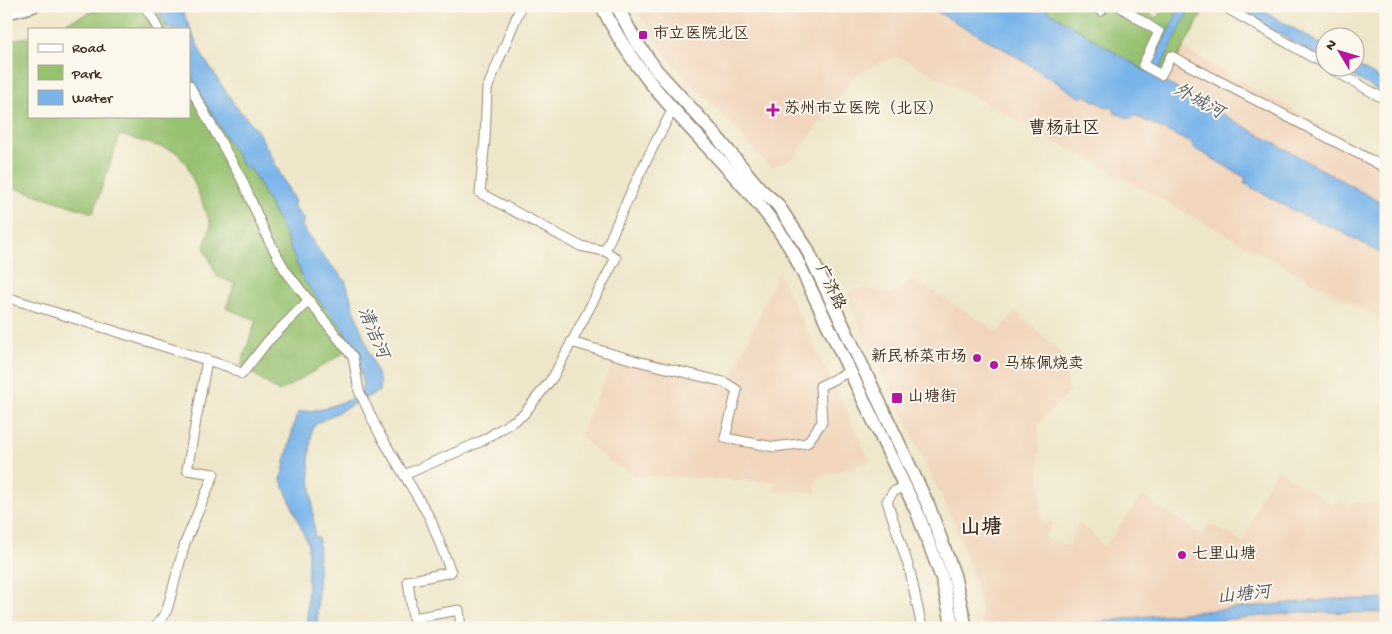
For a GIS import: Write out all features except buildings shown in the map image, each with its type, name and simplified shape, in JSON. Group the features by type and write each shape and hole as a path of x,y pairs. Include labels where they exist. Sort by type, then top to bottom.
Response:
{"main road":[{"path":"6,13 33,6"},
{"name":"广济路","path":"602,6 614,30 646,79 754,197 776,224 794,254 906,486 927,535 942,578 953,628"},
{"name":"广济路","path":"617,6 635,40 656,71 712,131 761,190 777,204 797,233 840,316 918,481 939,530 954,575 966,628"}],"street":[{"path":"146,6 157,28"},
{"path":"404,475 482,441 523,415 553,378 616,258 605,251 580,246 480,193 486,139 486,89 521,6"},
{"path":"1094,6 1101,11 1105,6"},
{"path":"1118,6 1159,32 1143,64 1161,75 1171,56 1386,168"},
{"path":"1223,6 1314,58"},
{"path":"1348,78 1386,100"},
{"path":"190,87 242,180 285,270 353,357 359,391 379,433 430,518 450,572 408,582 414,618 459,610 462,628"},
{"path":"605,251 636,181 673,109"},
{"path":"6,297 229,367 242,374 267,342 309,300"},
{"path":"571,342 637,361 724,382 737,390 725,438 774,447 807,442 822,422 820,386 851,371"},
{"path":"155,628 167,610 185,543 214,474 187,470 207,360"},
{"path":"906,486 893,492 887,501 910,571 922,628"}],"shaded area":[{"path":"636,6 927,6 1009,52 1081,98 1083,95 1131,119 1133,115 1193,144 1192,147 1246,178 1245,183 1296,212 1338,229 1386,256 1386,323 902,58 882,62 855,75 794,158 773,167 767,164 669,58 655,39"},
{"path":"1183,48 1386,163 1386,206 1164,83"},
{"path":"778,272 871,462 816,477 816,492 775,492 774,482 633,475 611,463 579,436 614,360 662,362 731,379"},
{"path":"913,279 998,332 1016,311 1063,355 1069,392 1038,425 1041,524 1053,522 1046,539 1069,546 1078,522 1104,547 1142,496 1202,535 1210,524 1244,543 1259,499 1276,469 1330,503 1386,503 1386,628 982,628 980,603 969,563 955,525 845,295 858,289 873,289 890,295"}],"green space":[{"path":"106,6 157,6 168,28 53,28"},
{"path":"1040,6 1135,6 1157,18 1164,6 1207,6 1164,83"},
{"path":"28,37 28,118 190,118 190,73 201,96 245,169 250,167 283,230 303,279 342,327 352,348 279,392 241,365 256,320 226,308 235,284 217,276 204,247 211,225 187,165 175,151 120,135 93,213 6,185 6,41"}],"water":[{"path":"157,6 180,6 190,28 168,28"},
{"name":"外城河","path":"927,6 1040,6 1147,72 1181,6 1191,6 1156,77 1386,206 1386,256 1338,230 1296,212 1244,183 1246,178 1192,147 1193,144 1134,115 1131,119 1114,113 1115,110 1084,95 1081,98 1009,52"},
{"path":"1231,6 1255,6 1314,40 1314,54"},
{"path":"190,28 203,57 234,104 259,133 295,202 293,205 305,222 301,225 323,256 345,280 380,382 379,391 319,422 312,430 309,462 315,537 319,538 317,628 307,628 308,544 281,480 296,416 299,412 323,409 351,399 362,389 363,380 352,348 342,327 303,279 283,230 250,167 245,169 201,96 190,73"},
{"path":"1364,69 1386,82 1386,95 1356,78 1364,78"},
{"path":"1335,599 1386,599 1386,613 1301,612 1214,621 1205,624 1203,628 1189,628 1181,624 1143,628 1056,628 1139,617"}],"place":[{"name":"市立医院北区","path":"643,35"},
{"name":"苏州市立医院（北区）","path":"773,110"},
{"name":"新民桥菜市场","path":"977,358"},
{"name":"马栋佩烧卖","path":"994,365"},
{"name":"山塘街","path":"897,398"},
{"name":"七里山塘","path":"1182,555"}],"district":[{"name":"曹杨社区","path":"1064,129"},
{"name":"山塘","path":"981,529"}],"water label":[{"name":"清洁河","path":"372,333"},
{"name":"山塘河","path":"1244,596"}]}
